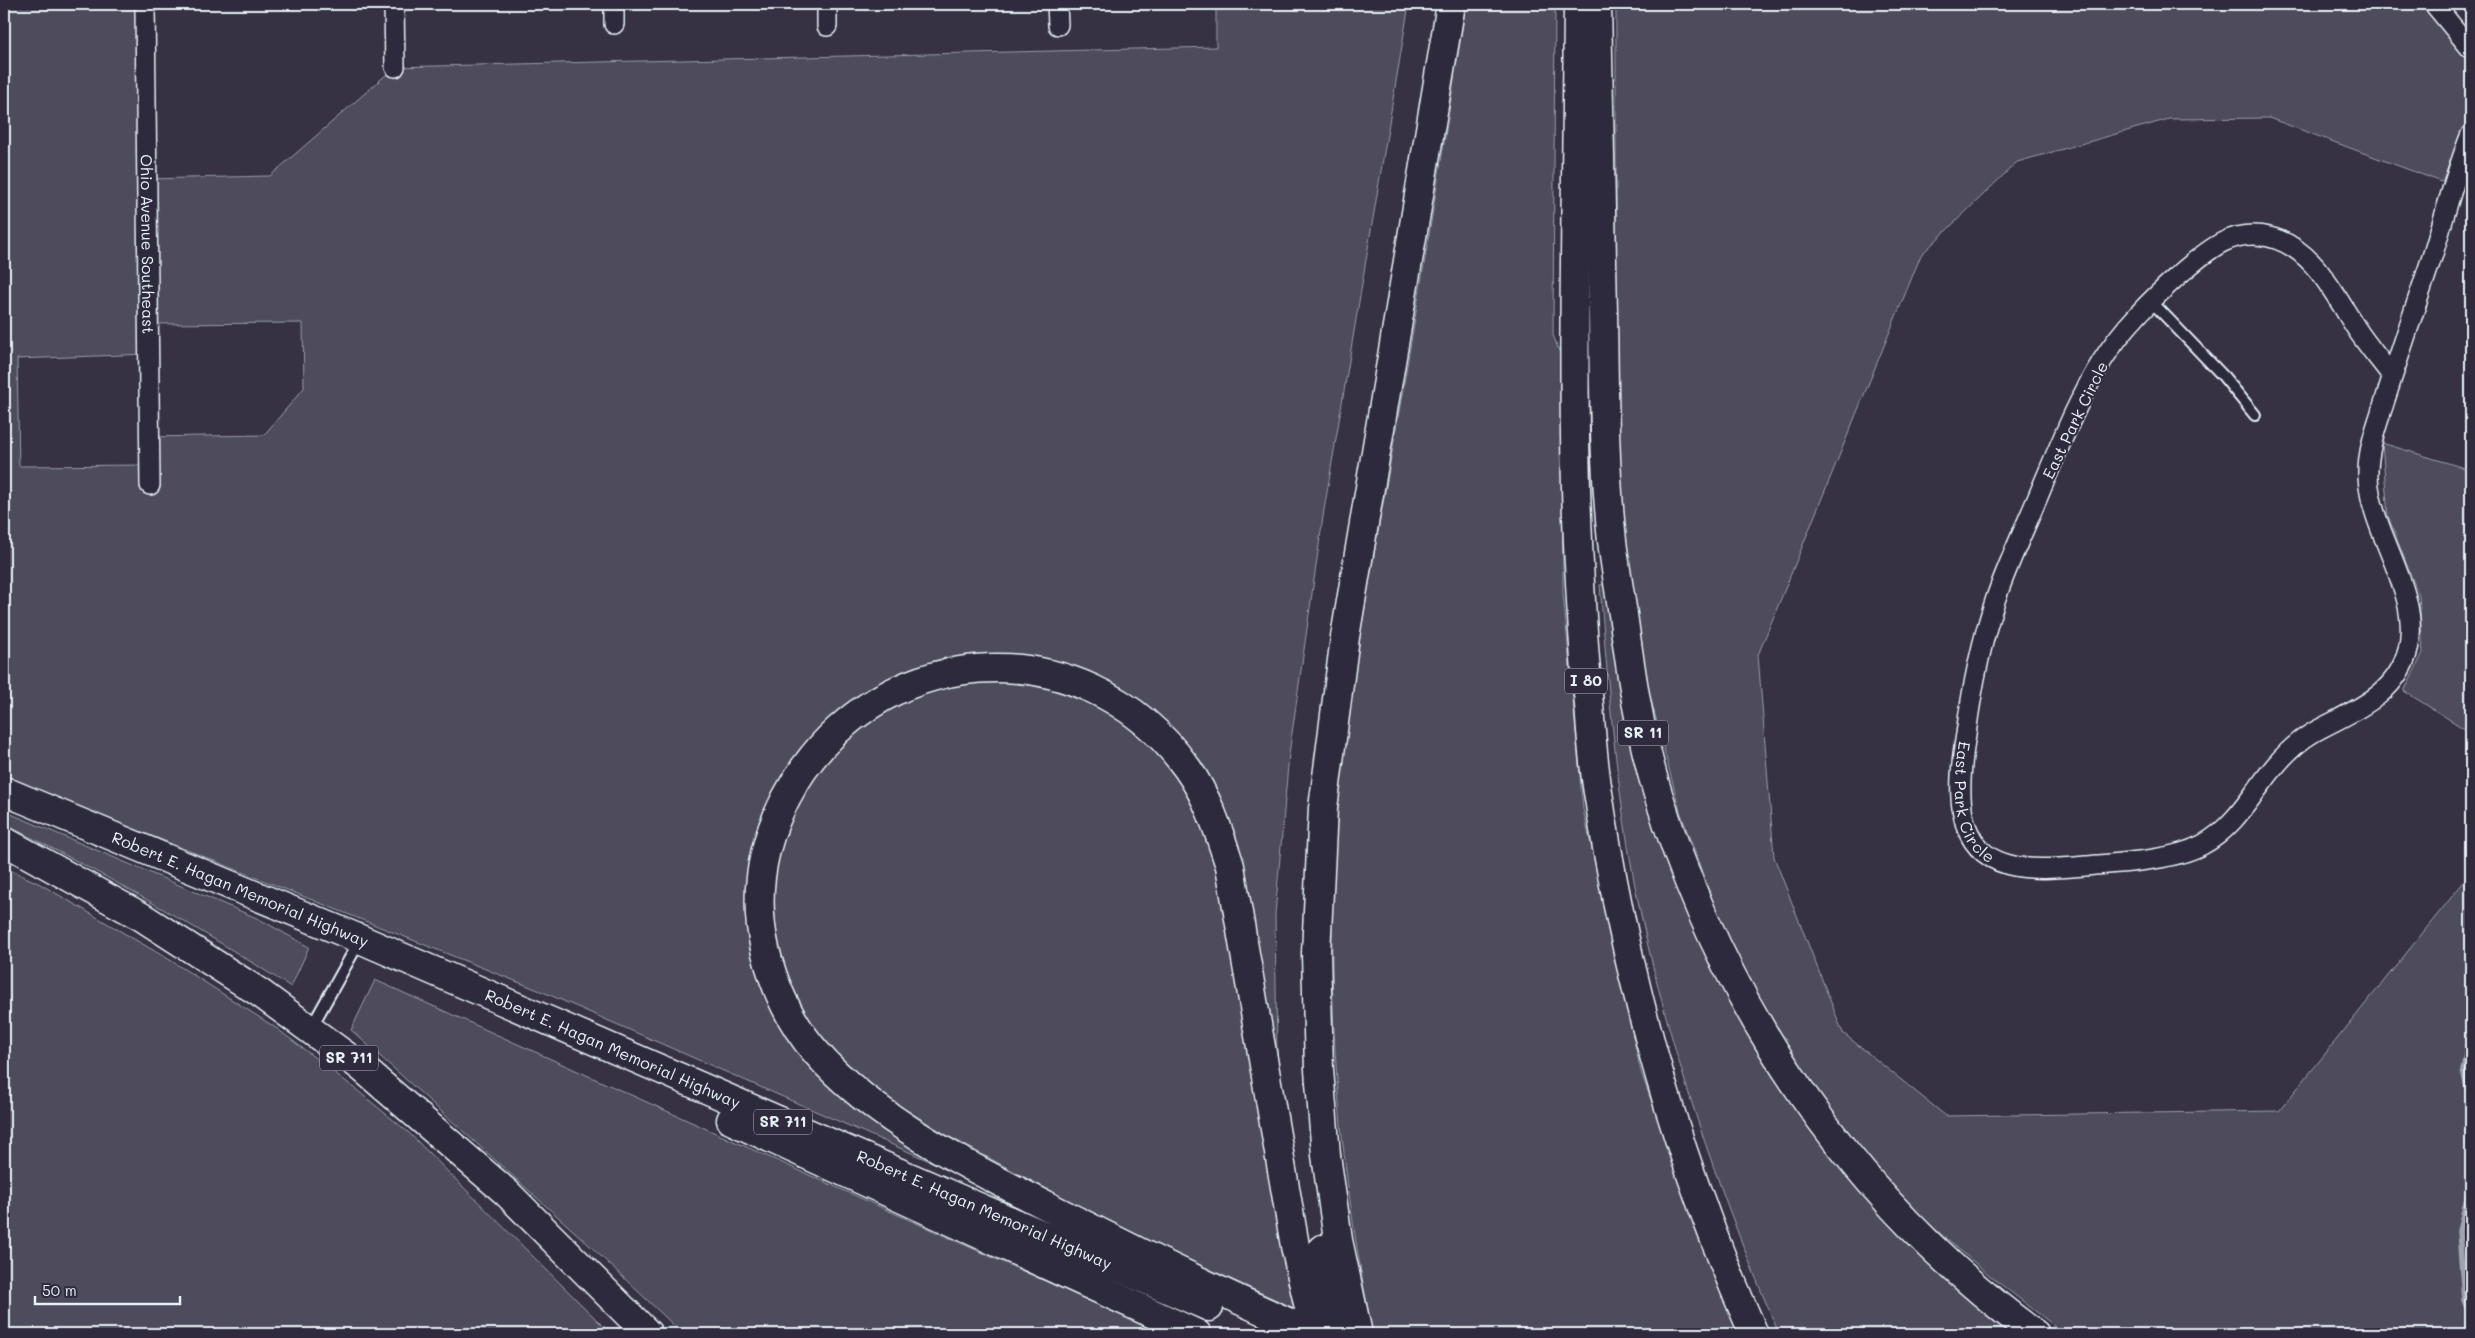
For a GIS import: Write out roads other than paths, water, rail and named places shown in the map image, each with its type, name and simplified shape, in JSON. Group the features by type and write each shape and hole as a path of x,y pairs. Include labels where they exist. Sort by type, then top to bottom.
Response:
{"highway":[{"path":"1338,1334 1321,1242 1304,1072 1299,956 1306,823 1322,682 1434,4"},
{"path":"1358,1334 1338,1240 1326,1155 1319,1070 1316,944 1323,808 1347,627 1450,4"},
{"name":"I 80","path":"1578,4 1576,490 1582,628 1596,783 1621,928 1638,1003 1658,1072 1706,1218 1754,1334"},
{"name":"SR 11","path":"1597,4 1606,463 1612,543 1629,662 1638,711 1657,792 1685,873 1724,963 1780,1062 1834,1139 1898,1214 1956,1272 2035,1334"},
{"path":"1305,1334 1294,1325 1204,1295 990,1178 904,1125 864,1097 828,1066 813,1049 792,1017 778,989 761,932 759,893 764,852 775,820 812,758 838,730 892,693 926,679 956,671 1013,669 1061,675 1092,689 1127,710 1161,738 1188,770 1207,803 1230,866 1295,1246 1315,1334"},
{"name":"Robert E. Hagan Memorial Highway","path":"4,791 1204,1295 1276,1334"},
{"name":"SR 711","path":"4,841 142,917 260,993 310,1029 382,1085 507,1193 648,1334"},
{"path":"589,1038 686,1099 1197,1334"}],"street":[{"name":"Ohio Avenue Southeast","path":"145,4 150,485"},
{"path":"394,4 395,67"},
{"path":"614,4 614,24"},
{"path":"827,4 827,26"},
{"path":"1057,4 1058,25"},
{"path":"2434,4 2471,49"},
{"path":"2392,376 2471,134"},
{"name":"East Park Circle","path":"2246,234 2263,235 2281,240 2309,260 2325,279 2360,334 2392,376 2373,440 2368,470 2373,506 2408,604 2411,627 2408,647 2402,666 2382,693 2361,708 2300,742 2278,763 2231,822 2216,836 2200,846 2175,854 2086,866 2022,869 2006,865 1988,855 1976,844 1964,818 1961,801 1963,750 1982,642 1996,596 2082,396 2103,359 2132,320 2202,254 2230,238 2246,234"}],"lane":[{"path":"2151,301 2224,377 2256,415"},
{"path":"310,1029 360,939"}],"waterway":[{"path":"2471,1024 2463,1071 2471,1103"},
{"path":"2471,1182 2459,1231 2464,1300 2471,1318"}]}
